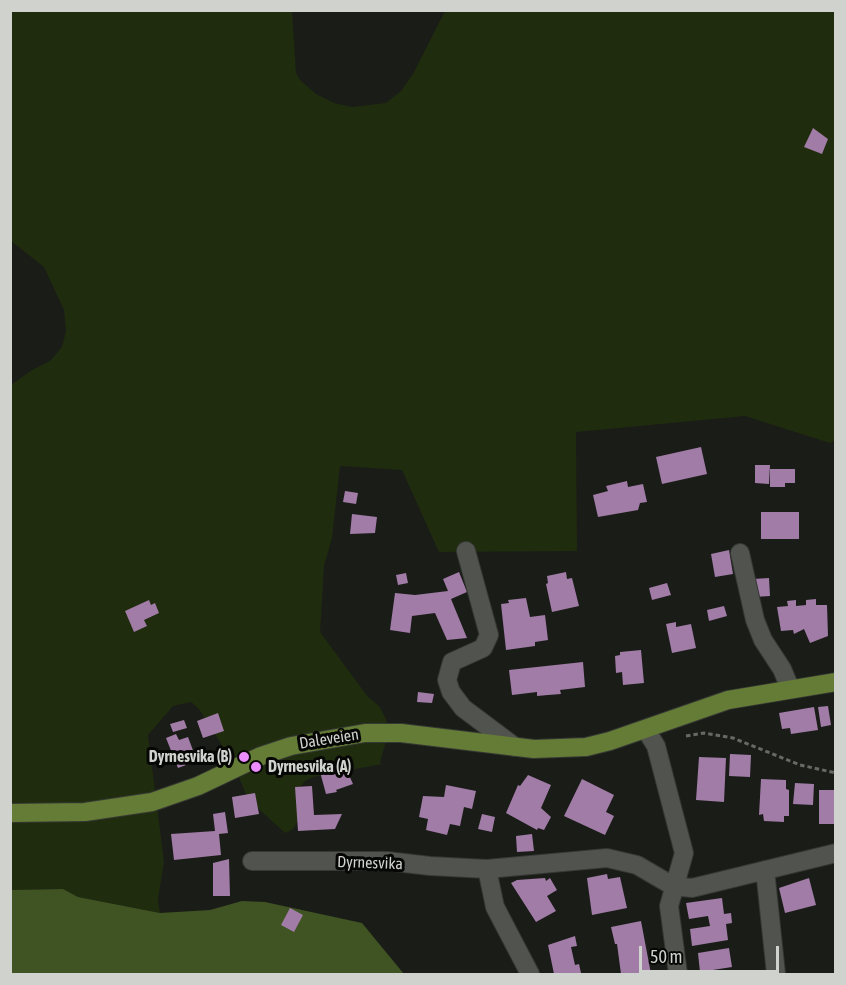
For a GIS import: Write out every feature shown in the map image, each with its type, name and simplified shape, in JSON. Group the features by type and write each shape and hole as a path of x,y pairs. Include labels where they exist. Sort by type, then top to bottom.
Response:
{"main road":[{"name":"Daleveien","path":"10,813 85,812 152,802 198,786 261,756 298,744 334,737 401,733 515,747 562,750 586,747 646,730 728,700 836,682"}],"street":[{"path":"466,550 489,635 483,648 452,662 447,680 451,692 463,708 515,747"},
{"path":"740,553 755,620 763,640 782,669 790,688"},
{"path":"646,730 656,746 684,853 669,906 678,975"},
{"path":"673,886 692,888 836,853"},
{"name":"Dyrnesvika","path":"252,861 387,861 430,866 487,868 607,858 636,865 673,886"},
{"path":"487,868 495,907 530,975"},
{"path":"765,870 776,975"}],"path":[{"path":"656,746 677,737 704,733 733,738 800,765 836,773"}],"shaded area":[{"path":"10,11 292,11 296,73 300,80 316,94 334,103 352,107 386,103 401,91 413,74 445,11 835,11 835,440 830,443 745,416 576,432 577,551 439,552 402,470 340,466 332,538 324,566 320,632 368,697 379,706 386,719 388,734 380,762 382,764 313,777 305,781 298,789 298,821 293,829 285,833 248,799 233,763 199,709 191,702 173,706 148,735 164,862 158,899 160,913 78,897 63,889 11,890 11,385 50,361 62,347 66,331 64,310 44,267 11,241"},
{"path":"63,889 78,897 160,913 210,910 242,901 265,902 362,923 404,974 11,974 10,890"}],"building":[{"path":"813,128 828,139 822,154 804,147"},
{"path":"701,447 707,474 662,484 656,457"},
{"path":"755,465 770,465 769,484 755,483"},
{"path":"770,469 795,469 795,483 785,483 785,487 770,487"},
{"path":"627,481 628,487 643,484 647,502 640,503 638,510 598,517 593,495 608,491 606,486"},
{"path":"345,491 358,493 356,504 343,502"},
{"path":"761,512 799,512 799,539 761,539"},
{"path":"352,514 377,517 375,533 350,534"},
{"path":"729,550 733,574 715,577 711,554"},
{"path":"459,572 467,592 451,599 467,638 447,640 435,613 412,616 410,633 390,630 395,593 415,595 448,591 443,579"},
{"path":"566,572 567,579 572,578 579,606 552,612 546,584 548,583 547,576"},
{"path":"406,573 408,583 398,585 396,575"},
{"path":"769,578 770,596 754,597 753,579"},
{"path":"667,583 671,595 652,600 649,588"},
{"path":"526,598 530,617 545,615 548,640 535,642 535,646 506,650 501,604 509,603 508,600"},
{"path":"816,599 816,605 827,605 828,636 810,643 804,629 794,634 793,630 781,631 777,607 788,606 787,601 796,600 796,606 806,605 806,600"},
{"path":"149,600 151,605 155,603 159,613 144,620 147,626 134,632 125,611"},
{"path":"724,606 727,616 709,621 707,610"},
{"path":"676,622 676,627 691,624 696,648 672,653 666,624"},
{"path":"641,650 644,683 623,685 622,672 616,673 615,656 620,655 620,652"},
{"path":"583,662 585,687 560,690 561,694 537,696 537,692 512,695 509,670"},
{"path":"418,692 434,694 432,703 417,702"},
{"path":"828,706 831,725 821,727 818,707"},
{"path":"814,707 818,730 791,734 790,728 782,729 779,713"},
{"path":"218,713 224,731 203,738 197,721"},
{"path":"184,720 187,728 173,732 170,724"},
{"path":"176,734 179,740 188,737 197,761 178,768 166,738"},
{"path":"730,754 751,755 750,777 729,776"},
{"path":"699,757 726,758 724,802 696,800"},
{"path":"328,765 329,769 345,766 353,784 336,790 337,792 326,794 320,772 321,767"},
{"path":"528,775 551,785 541,808 551,817 544,830 538,828 537,830 506,813 518,785 520,786"},
{"path":"582,779 614,795 606,812 614,816 605,835 564,816"},
{"path":"761,779 786,780 786,789 789,790 789,816 784,816 784,822 764,821 763,814 759,815"},
{"path":"795,783 814,784 813,805 793,804"},
{"path":"446,785 476,791 472,809 464,807 460,826 450,824 447,835 426,830 428,819 419,817 423,796 444,797"},
{"path":"312,786 314,815 342,814 335,829 298,831 295,787"},
{"path":"819,790 836,790 836,824 819,824"},
{"path":"255,793 259,814 235,818 232,797"},
{"path":"225,812 228,833 219,834 221,855 174,860 171,834 215,831 213,814"},
{"path":"482,814 495,817 492,832 478,829"},
{"path":"532,834 534,851 517,852 516,836"},
{"path":"229,859 230,896 213,896 213,863"},
{"path":"607,874 608,879 620,877 627,908 592,915 587,878"},
{"path":"545,878 546,881 550,878 557,890 547,896 556,911 536,922 511,883 517,880"},
{"path":"809,878 816,905 785,913 779,888"},
{"path":"722,898 724,914 731,913 732,923 726,924 728,940 692,946 690,929 710,926 708,916 689,919 686,903"},
{"path":"290,908 303,915 294,932 281,925"},
{"path":"641,921 651,974 621,974 617,944 615,944 611,927"},
{"path":"575,936 577,946 571,947 575,965 579,964 581,973 554,974 548,945"},
{"path":"729,948 732,967 700,972 698,953"}],"place":[{"name":"Dyrnesvika (B)","path":"244,757"},
{"name":"Dyrnesvika (A)","path":"256,767"}]}
